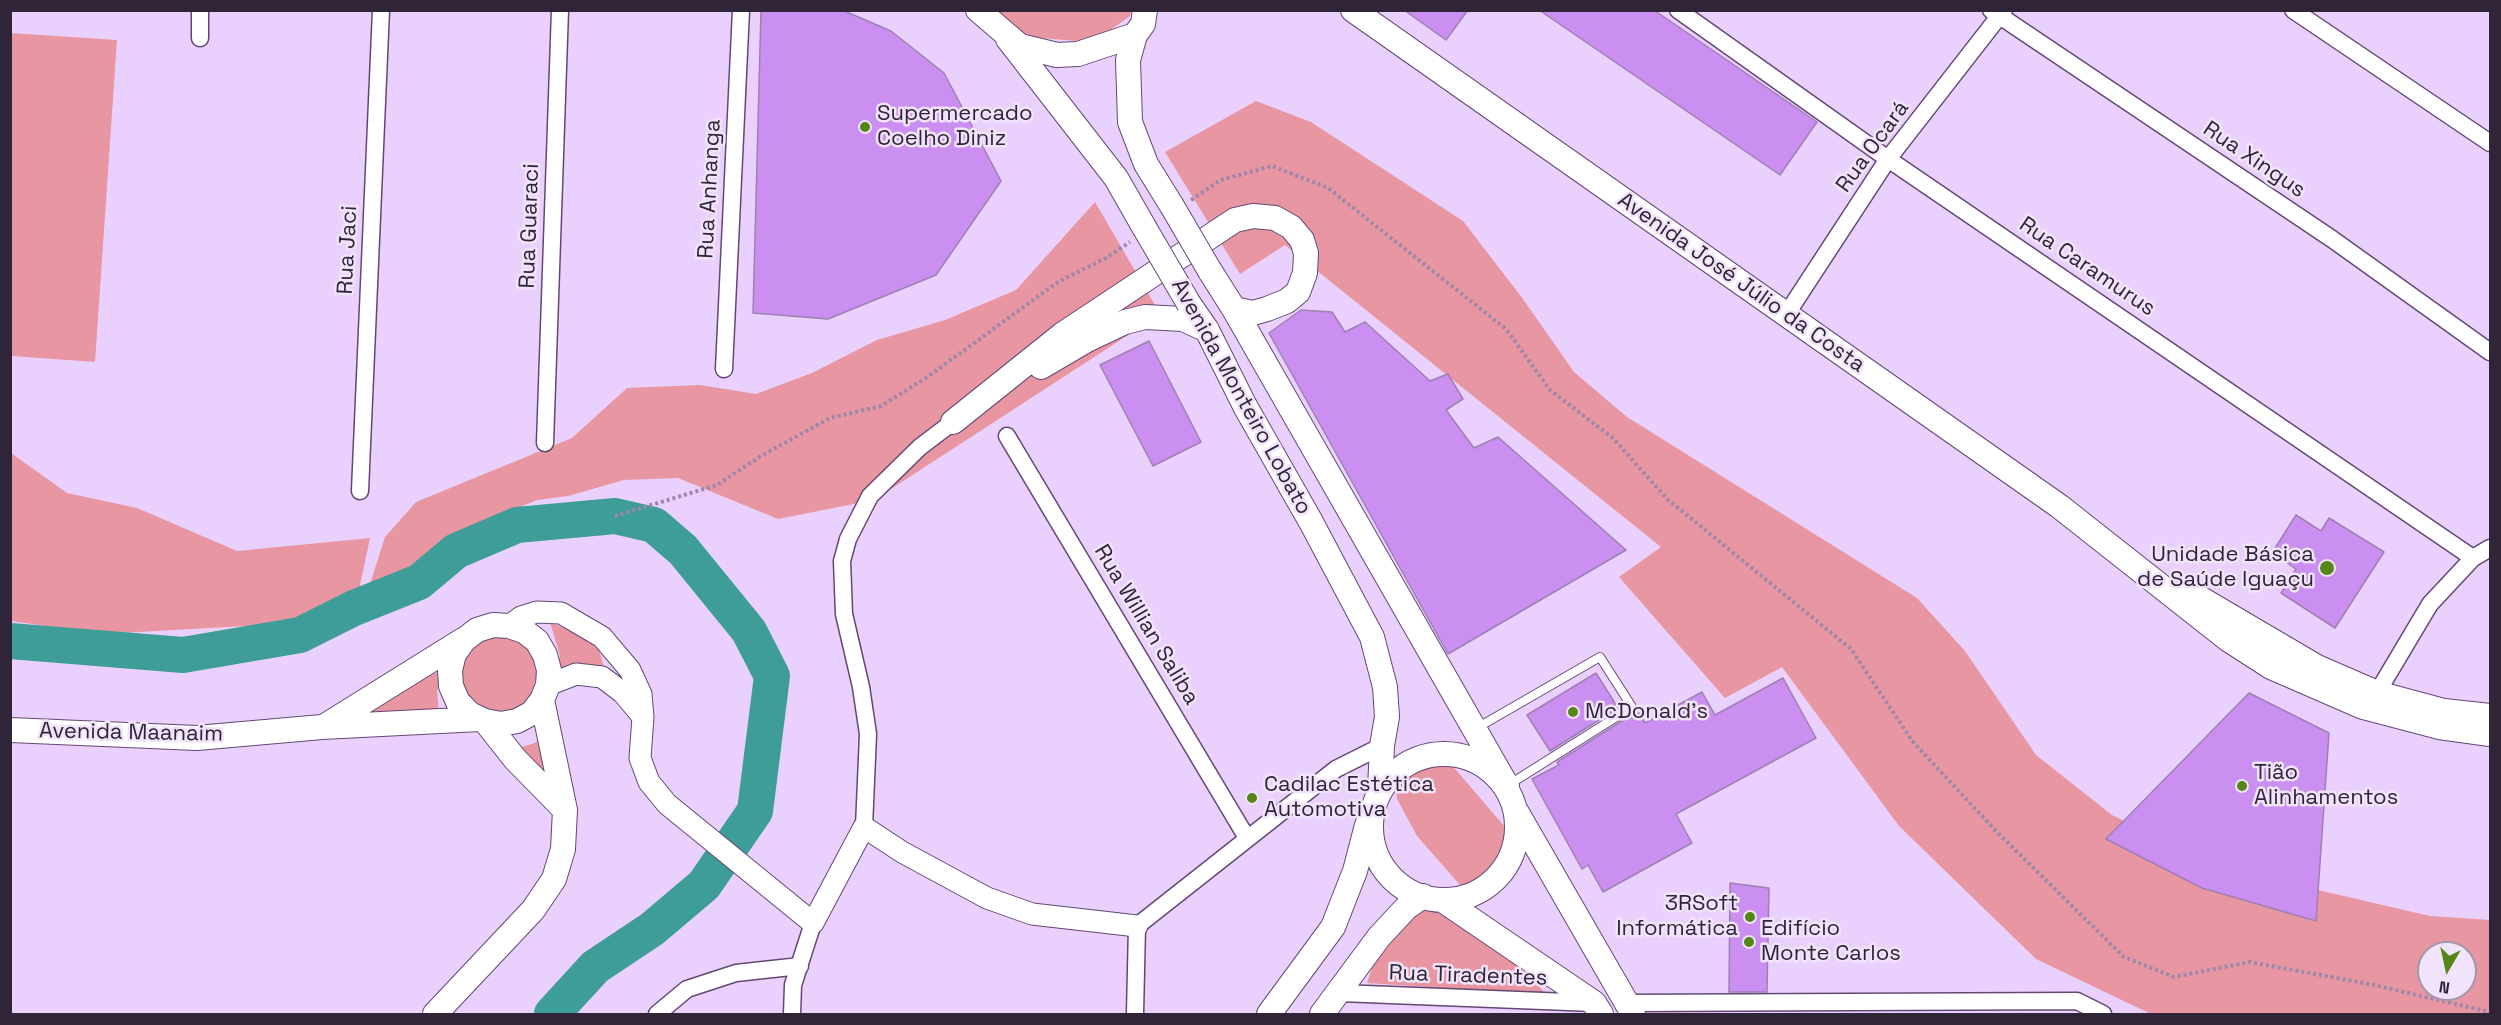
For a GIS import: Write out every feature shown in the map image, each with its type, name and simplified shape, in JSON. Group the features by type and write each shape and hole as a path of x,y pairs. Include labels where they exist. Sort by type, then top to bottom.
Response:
{"main road":[{"path":"978,10 1008,39 1039,53 1057,55 1078,54 1165,10"},
{"name":"Avenida José Júlio da Costa","path":"1353,10 2059,506 2229,640 2271,667 2363,707 2439,727 2490,734"},
{"name":"Avenida Monteiro Lobato","path":"1141,23 1128,60 1130,122 1146,164 1234,309 1475,729 1509,795 1629,1009"},
{"name":"Avenida Monteiro Lobato","path":"1008,39 1116,178 1207,330 1245,406 1311,522 1372,637 1385,687 1388,717 1382,746 1380,789"},
{"path":"953,422 1063,334 1235,220 1253,216 1275,218 1291,227 1302,240 1306,253 1305,273 1298,292 1287,301 1253,313 1234,309"},
{"path":"953,422 1087,340 1125,322 1144,317 1171,317 1207,330"},
{"name":"Avenida José Júlio da Costa","path":"2126,560 2171,582 2317,667 2377,693 2444,711 2490,716"},
{"path":"435,1014 533,910 554,879 563,849 565,810 545,693 548,662 537,641 524,631 509,626 493,625 477,630 464,640 454,654 450,670 452,686 458,702 470,714 482,720 501,724 517,721 532,712 545,693"},
{"name":"Avenida Maanaim","path":"322,727 464,640"},
{"path":"482,720 515,759 565,810"},
{"name":"Avenida Maanaim","path":"10,730 198,738 322,727 482,720"},
{"path":"1269,1014 1333,927 1355,871 1371,811 1380,789 1395,771 1415,758 1439,753 1462,756 1494,773 1509,795 1517,823 1516,842 1509,861 1498,877 1482,890 1464,898 1434,899 1412,894 1386,874 1371,844 1371,811"},
{"path":"1322,1014 1340,993 1379,937 1406,908 1434,899"},
{"path":"1434,899 1598,1009"}],"street":[{"path":"200,10 200,38"},
{"name":"Rua Jaci","path":"360,491 381,10"},
{"name":"Rua Guaraci","path":"544,442 560,10"},
{"name":"Rua Anhanga","path":"724,369 741,10"},
{"name":"Rua Caramurus","path":"1678,10 1888,159 2473,558"},
{"path":"2293,10 2490,143"},
{"name":"Rua Ocará","path":"1786,315 1888,159 1998,12"},
{"name":"Rua Xingus","path":"1998,12 2332,239 2490,352"},
{"path":"792,1014 793,985 813,923 864,827 868,734 861,687 843,614 842,561 848,539 870,496 920,447 953,422"},
{"name":"Rua Willian Saliba","path":"1007,436 1247,837"},
{"path":"2377,693 2430,604 2473,558 2490,548"},
{"path":"509,626 521,617 537,612 561,613 603,637 630,670 640,694 643,717 640,758 649,782 667,804 813,923"},
{"path":"545,693 576,674 602,677 623,693 643,717"},
{"path":"864,827 987,898 1032,914 1137,926 1336,769 1382,746"},
{"path":"1135,1014 1137,926"},
{"path":"657,1014 687,989 736,973 800,966"},
{"name":"Rua Tiradentes","path":"1340,993 1598,1009"},
{"path":"1629,1009 2078,1001 2103,1014"}],"lane":[{"path":"1475,729 1600,657 1632,708 1509,795"}],"path":[{"path":"1183,206 1221,180 1272,166 1328,188 1506,329 1550,390 1614,439 1666,498 1851,649 1913,742 1996,831 2124,957 2174,977 2250,962 2374,985 2490,1012"},
{"path":"615,516 717,485 760,456 830,418 881,406 926,378 1058,282 1106,258 1135,238"}],"shaded area":[{"path":"994,11 1131,11 1130,16 1102,36 1078,41 1040,38 1010,30"},
{"path":"10,33 117,40 95,362 11,356"},
{"path":"1256,101 1311,122 1463,221 1523,299 1574,372 1627,417 1917,598 1965,651 2036,755 2112,815 2195,855 2292,884 2430,916 2490,920 2490,1014 2151,1014 2036,959 1899,826 1782,667 1725,698 1619,577 1661,547 1285,245 1240,274 1165,152"},
{"path":"1095,202 1162,317 1159,315 874,500 778,519 678,478 624,480 568,496 537,500 471,527 395,584 370,584 385,537 416,502 572,438 627,388 700,385 756,394 812,373 877,340 945,320 1016,290"},
{"path":"11,453 67,493 137,508 237,551 370,538 359,590 282,624 102,634 11,621"},
{"path":"550,622 580,635 599,650 604,667 557,671 560,656"},
{"path":"512,634 533,651 540,677 529,703 505,715 467,702 457,664 484,635"},
{"path":"445,670 437,691 439,712 359,715 411,680"},
{"path":"542,738 551,791 512,750 535,743"},
{"path":"1427,762 1451,764 1511,834 1506,851 1496,866 1473,886 1460,885 1417,836 1397,799 1396,782 1412,769"},
{"path":"1437,907 1524,967 1546,995 1367,983 1376,956 1409,916"}],"building":[{"name":"Supermercado Coelho Diniz","path":"761,10 842,10 891,31 944,73 1001,181 936,275 828,319 753,313"},
{"path":"1404,10 1468,10 1446,40"},
{"path":"1539,10 1654,10 1817,122 1780,175"},
{"path":"1301,310 1332,312 1345,332 1365,322 1430,381 1448,374 1463,399 1446,410 1474,448 1498,437 1626,550 1448,654 1269,333"},
{"path":"1149,341 1201,442 1153,466 1100,365"},
{"path":"2296,515 2321,531 2329,518 2384,552 2335,628 2281,593 2296,569 2272,553"},
{"name":"McDonald's","path":"1596,673 1618,708 1550,751 1527,715"},
{"path":"1783,678 1816,738 1676,814 1692,843 1603,892 1588,865 1582,869 1532,779 1559,765 1557,762 1625,719 1639,713 1645,723 1702,692 1715,715"},
{"name":"Tião Alinhamentos","path":"2249,693 2329,733 2316,921 2202,888 2106,839"},
{"name":"Edifício Monte Carlos","path":"1730,883 1769,888 1767,992 1729,992"}],"waterway":[{"path":"10,641 183,655 300,635 354,608 419,582 456,551 517,525 615,516 654,525 683,550 749,631 772,676 755,811 704,885 652,929 595,967 552,1014"}],"place":[{"name":"Supermercado Coelho Diniz","path":"865,127"},
{"name":"Unidade Básica de Saúde Iguaçu","path":"2327,568"},
{"name":"McDonald's","path":"1573,712"},
{"name":"Tião Alinhamentos","path":"2242,786"},
{"name":"Cadilac Estética Automotiva","path":"1252,798"},
{"name":"3RSoft Informática","path":"1750,917"},
{"name":"Edifício Monte Carlos","path":"1749,942"}]}
